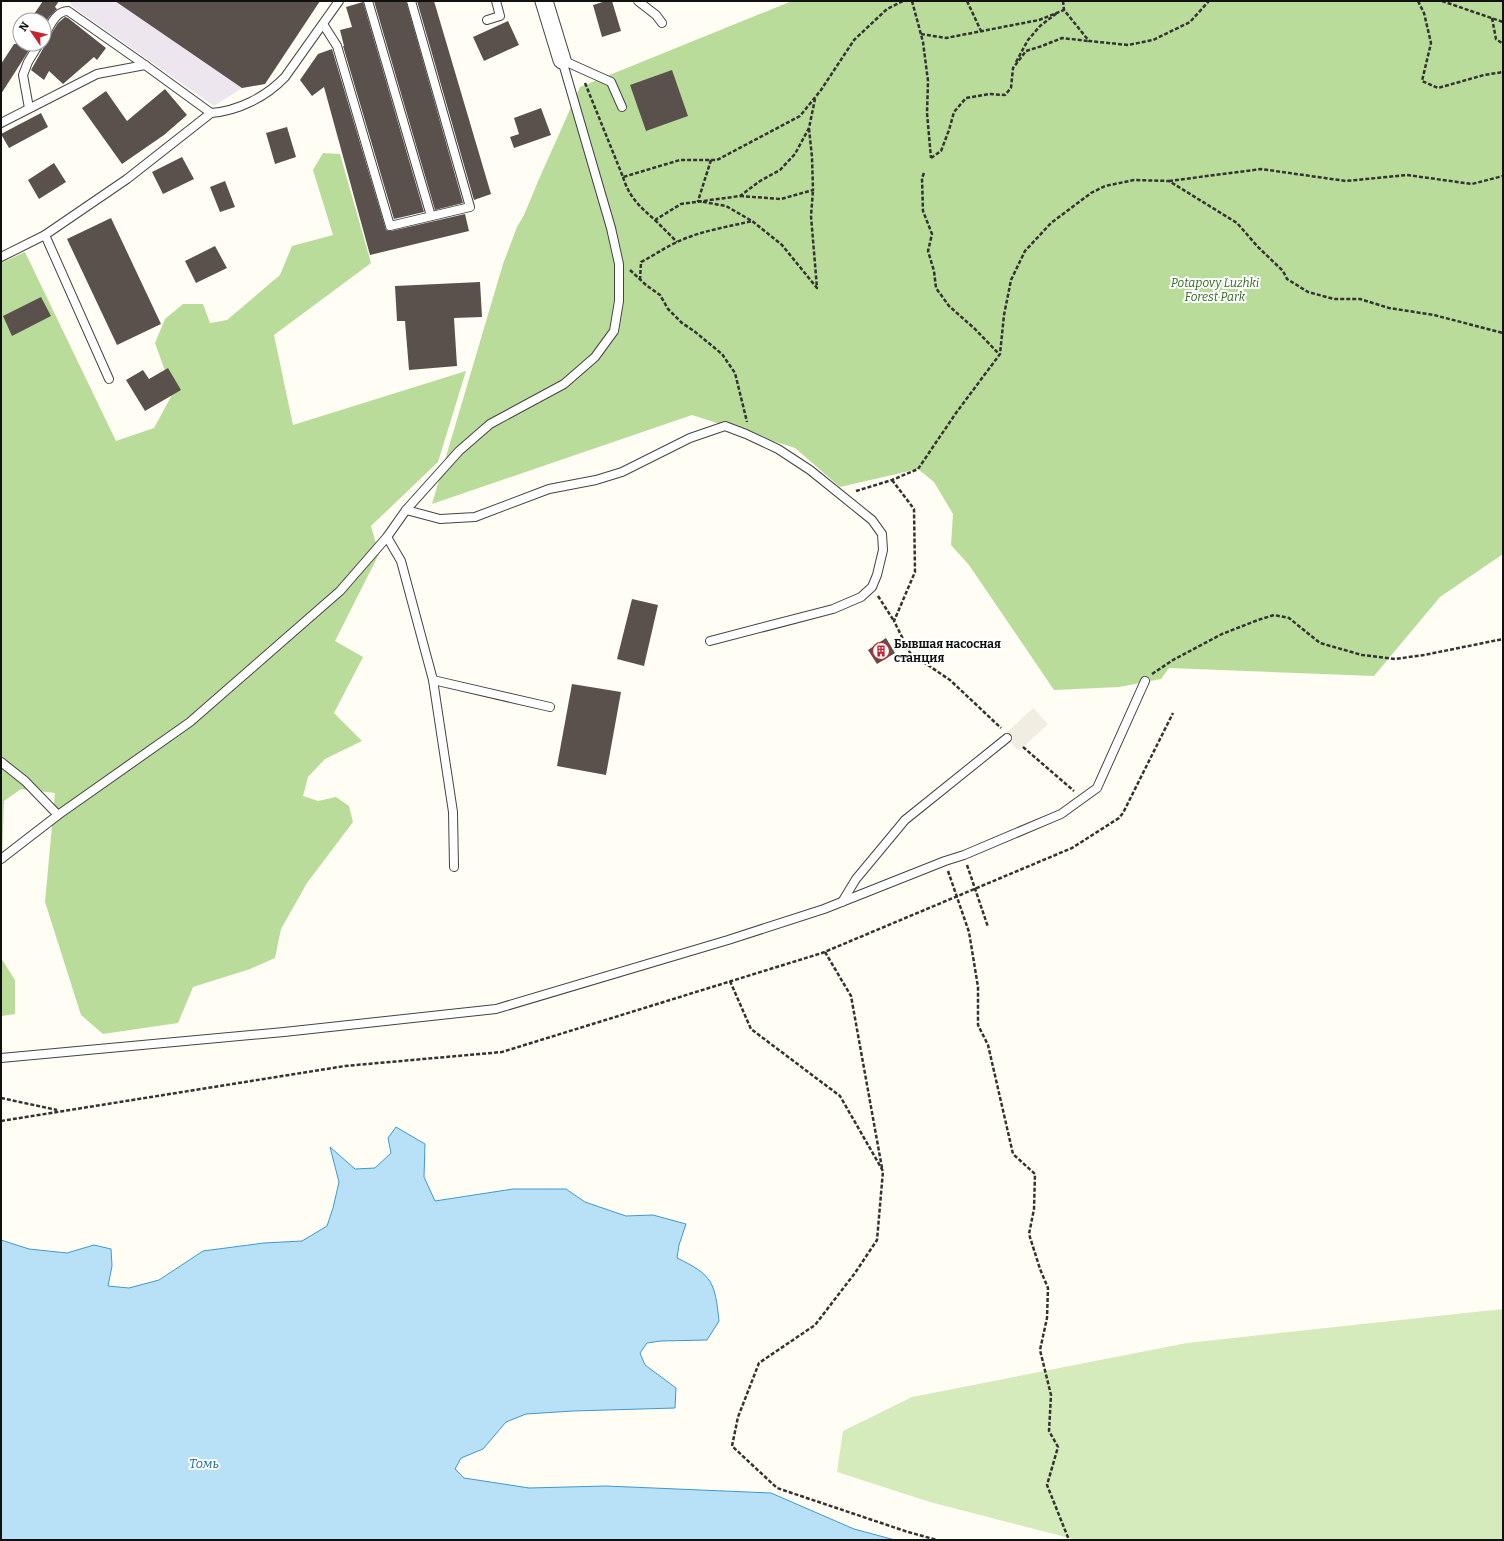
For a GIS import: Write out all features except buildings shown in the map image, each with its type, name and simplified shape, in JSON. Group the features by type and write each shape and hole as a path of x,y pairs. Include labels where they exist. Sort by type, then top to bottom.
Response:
{"street":[{"path":"544,1 562,60"}],"lane":[{"path":"1,257 45,235 127,179 211,113 220,112 259,98 275,87 285,77 339,1"},
{"path":"368,1 431,216"},
{"path":"323,24 337,46 390,226 470,207 411,1"},
{"path":"487,20 500,16 496,1"},
{"path":"638,1 656,15 662,23"},
{"path":"52,23 58,14 62,11 68,11 211,113"},
{"path":"29,108 24,75 28,62 34,52"},
{"path":"562,60 611,82 622,107"},
{"path":"1,859 58,816 190,722 340,591 387,538 406,510 459,451 490,424 564,384 595,357 614,331 619,301 619,264 611,228 562,60"},
{"path":"1,123 97,74 145,65"},
{"path":"45,235 108,379"},
{"path":"406,510 440,519 475,517 549,489 596,480 622,472 690,438 725,426 746,434 778,449 810,470 872,520 882,534 883,550 872,587 861,597 833,609 710,642"},
{"path":"387,538 400,561 433,680 453,812 454,868"},
{"path":"433,680 550,707"},
{"path":"1,1058 284,1032 496,1009 728,940 824,909 964,856 1061,814 1097,788 1145,682"},
{"path":"842,902 856,878 905,820 1007,735"},
{"path":"1,762 25,781 58,816"}],"path":[{"path":"623,177 680,160 716,160 800,116 815,98 854,40 886,9 903,1"},
{"path":"912,1 921,34 928,81 927,113 931,158 941,151 954,112 966,98 990,94 1006,95 1010,88 1013,68 1028,40 1040,26 1063,10"},
{"path":"967,1 981,31"},
{"path":"1063,1 1063,10 1088,41"},
{"path":"1013,68 1026,51 1062,38 1128,45 1153,40 1190,22 1210,1"},
{"path":"1418,1 1424,13 1431,43 1422,81 1438,88 1484,75 1503,72"},
{"path":"1442,1 1503,22"},
{"path":"921,34 946,38 1039,20 1063,10"},
{"path":"1492,18 1496,38 1503,44"},
{"path":"579,68 628,191 640,206 678,242"},
{"path":"740,196 760,181 780,170 795,154 809,128 815,98"},
{"path":"698,201 726,206 752,221 782,245 817,288 811,216 813,190 809,128"},
{"path":"698,201 711,160"},
{"path":"842,496 892,480 918,469 956,413 1000,354 1004,315 1011,280 1025,251 1051,222 1091,193 1105,186 1134,180 1169,181 1261,169 1346,181 1406,175 1472,184 1503,176"},
{"path":"924,173 922,178 923,211 932,234 928,251 934,272 936,288 949,306 1000,354"},
{"path":"1169,181 1237,223 1283,271 1287,279 1308,292 1334,299 1360,299 1389,308 1434,315 1503,333"},
{"path":"655,220 681,204 740,196 781,200 813,190"},
{"path":"640,280 641,262 678,242 711,230 752,221"},
{"path":"619,264 634,272 640,280 660,295 668,309 722,354 735,373 748,427 746,434"},
{"path":"892,480 914,509 915,572 894,621"},
{"path":"872,587 894,621 910,653 950,680 1007,735"},
{"path":"1145,682 1154,672 1222,634 1274,615 1288,618 1320,643 1362,654 1395,660 1503,639"},
{"path":"1023,747 1083,798"},
{"path":"964,856 988,927"},
{"path":"945,862 969,932 978,987 978,1025 988,1045 1013,1154 1035,1174 1034,1209 1029,1234 1040,1269 1048,1288 1047,1318 1040,1350 1050,1395 1049,1431 1058,1446 1047,1485 1069,1540"},
{"path":"825,952 851,996 883,1171 877,1240 855,1273 815,1325 759,1363 738,1417 732,1446 777,1488 908,1532 937,1540"},
{"path":"730,981 751,1029 840,1096 883,1171"},
{"path":"1,1098 60,1111"}],"shaded area":[{"path":"69,1 320,1 265,84 242,88 214,106 73,7"},
{"path":"1033,708 1048,724 1019,751 1004,735"}],"green space":[{"name":"Potapovy Luzhki Forest Park","path":"792,1 1503,1 1503,554 1440,597 1374,676 1169,668 1161,679 1119,687 1054,690 969,565 951,545 953,514 934,482 918,469 840,487 795,448 692,415 432,504 503,264 517,227 524,215 580,87"},
{"path":"323,153 340,154 371,263 274,335 293,425 466,371 438,462 371,526 379,554 335,641 363,657 334,713 362,741 325,759 308,777 303,796 318,801 336,797 349,806 353,822 307,883 281,929 275,958 250,969 193,987 178,1023 103,1034 81,1015 45,902 55,793 21,789 4,801 1,885 1,263 25,252 116,441 154,428 173,393 155,343 165,319 183,304 203,304 210,323 227,320 280,275 292,246 333,235 313,170"},
{"path":"1,958 15,980 15,1014 1,1016"},
{"path":"1503,1309 1503,1540 1077,1540 930,1502 837,1472 843,1431 912,1397 1187,1343"}],"water":[{"name":"Томь","path":"396,1127 425,1144 424,1177 435,1201 513,1189 566,1189 585,1202 626,1216 653,1215 686,1224 679,1245 677,1258 705,1275 710,1282 716,1298 719,1321 707,1340 661,1341 647,1343 640,1353 645,1365 676,1388 675,1408 526,1414 506,1422 483,1449 461,1458 455,1469 464,1478 529,1488 606,1486 771,1493 854,1529 895,1540 1,1540 1,1240 29,1249 67,1253 94,1245 111,1249 112,1266 108,1286 129,1288 159,1280 203,1251 264,1243 302,1241 327,1226 333,1208 339,1182 330,1147 355,1169 375,1168 391,1153 388,1138"}],"place":[{"name":"Бывшая насосная станция","path":"881,651"}]}
